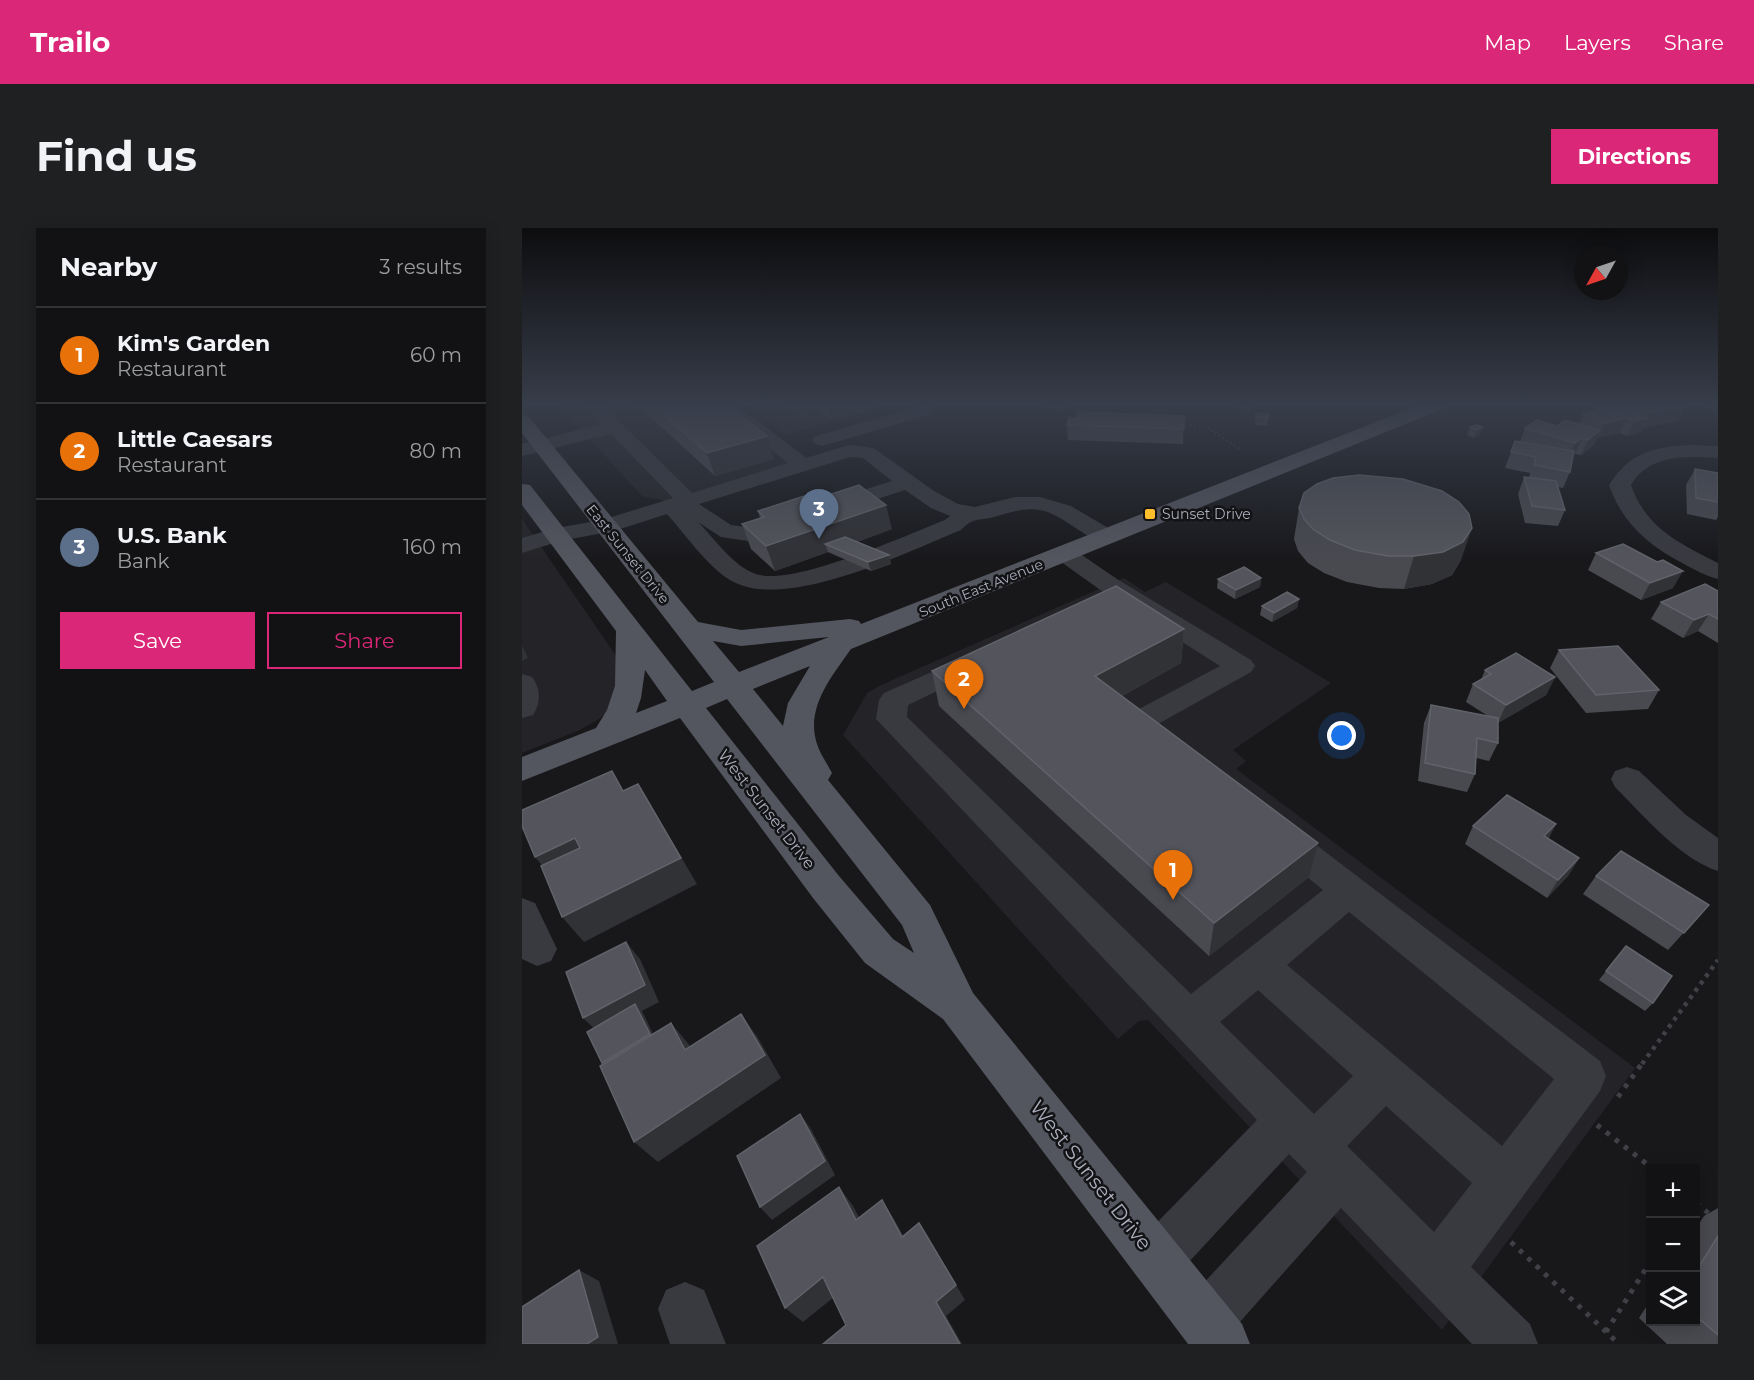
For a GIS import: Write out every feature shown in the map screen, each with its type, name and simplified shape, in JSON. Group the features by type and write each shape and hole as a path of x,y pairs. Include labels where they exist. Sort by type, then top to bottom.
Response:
{"main road":[{"name":"East Sunset Drive","path":"540,456 606,526 735,686"},
{"name":"South East Avenue","path":"522,770 1309,456"},
{"path":"522,490 686,704"},
{"path":"689,629 741,638 808,633 899,621"},
{"path":"607,736 621,716 632,675 629,631"},
{"path":"835,813 801,742 800,729 802,705 811,686 840,645"},
{"name":"West Sunset Drive","path":"735,686 917,916 958,1006 1214,1333"},
{"name":"West Sunset Drive","path":"686,704 879,951 958,1006"}],"street":[{"path":"639,456 680,503 730,569 740,577 761,583 791,581 837,568 953,525 965,513"},
{"path":"791,456 803,465"},
{"path":"522,546 556,536 606,526 832,456"},
{"path":"872,456 946,507 965,513 984,513 1024,502 1044,503 1061,508 1107,537"},
{"path":"1655,456 1634,466 1625,474 1620,485 1627,507 1639,523 1683,554 1718,572"},
{"path":"680,503 701,513 726,534 751,534 910,482"},
{"path":"710,494 751,534"},
{"path":"1065,554 1108,601 1241,666 1137,723 1193,767"},
{"path":"999,651 894,700 891,719 1510,1344"},
{"path":"522,683 525,694 522,708"},
{"path":"1628,778 1674,824 1718,857"},
{"path":"1248,810 1584,1076 1437,1270"},
{"path":"1190,1021 1349,890"},
{"path":"522,914 537,949"},
{"path":"1258,965 1505,1180"},
{"path":"1157,1259 1315,1146 1385,1076"},
{"path":"1214,1333 1315,1146"}],"path":[{"path":"1597,1125 1647,1164"},
{"path":"1700,1207 1718,1221"},
{"path":"1511,1242 1619,1344"},
{"path":"1606,1332 1646,1268"}],"shaded area":[{"path":"606,456 805,456 808,458 666,501 642,496"},
{"path":"522,519 621,663 614,706 599,719 580,730 522,753"},
{"path":"1124,578 1145,592 1166,582 1331,683 1233,750 1246,761 1236,769 1635,1068 1442,1330 1148,1020 1139,1021 1118,1039 843,735 867,693 881,685"}],"building":[{"path":"1531,456 1573,456 1570,472 1534,465 1536,457"},
{"path":"1695,469 1718,473 1718,502 1696,498"},
{"path":"1359,475 1403,479 1442,491 1459,502 1469,514 1472,528 1463,542 1443,552 1414,556 1388,556 1355,550 1330,540 1314,530 1304,519 1299,508 1304,493 1317,484 1333,478"},
{"path":"1524,477 1556,481 1565,510 1532,506"},
{"path":"859,485 886,505 766,546 742,524 764,517 758,511 804,496 810,501"},
{"path":"845,537 889,555 868,562 825,544"},
{"path":"1623,544 1657,562 1663,560 1683,571 1650,583 1596,553"},
{"path":"1244,567 1261,578 1236,590 1218,579"},
{"path":"1705,584 1718,591 1718,619 1709,614 1694,620 1661,602"},
{"path":"1116,586 1184,629 1095,676 1318,843 1214,923 932,671"},
{"path":"1287,592 1299,599 1274,613 1262,606"},
{"path":"1618,646 1659,690 1596,695 1559,650"},
{"path":"1516,653 1555,677 1506,705 1473,684 1491,674 1485,670"},
{"path":"1431,705 1498,718 1498,743 1477,738 1475,774 1425,763"},
{"path":"612,771 623,791 638,784 681,858 562,917 541,866 580,848 575,838 535,857 522,826 522,810"},
{"path":"1507,795 1556,824 1544,836 1579,858 1558,880 1473,826"},
{"path":"1621,851 1709,905 1684,933 1596,876"},
{"path":"626,942 645,985 583,1018 566,972"},
{"path":"1626,946 1672,976 1653,1003 1606,971"},
{"path":"635,1004 650,1034 602,1063 587,1032"},
{"path":"741,1014 765,1055 634,1142 600,1066 671,1023 685,1050"},
{"path":"800,1114 825,1161 760,1207 737,1156"},
{"path":"839,1187 856,1220 882,1200 902,1237 919,1223 956,1285 936,1302 960,1344 823,1344 846,1325 823,1277 785,1308 757,1246"},
{"path":"1718,1236 1718,1335 1700,1319 1700,1265"},
{"path":"579,1270 598,1337 587,1344 522,1344 522,1307"}],"place":[{"name":"Sunset Drive","path":"1150,514"},
{"name":"U.S. Bank","path":"819,539"},
{"name":"Little Caesars","path":"964,709"},
{"name":"Kim's Garden","path":"1173,900"}]}
